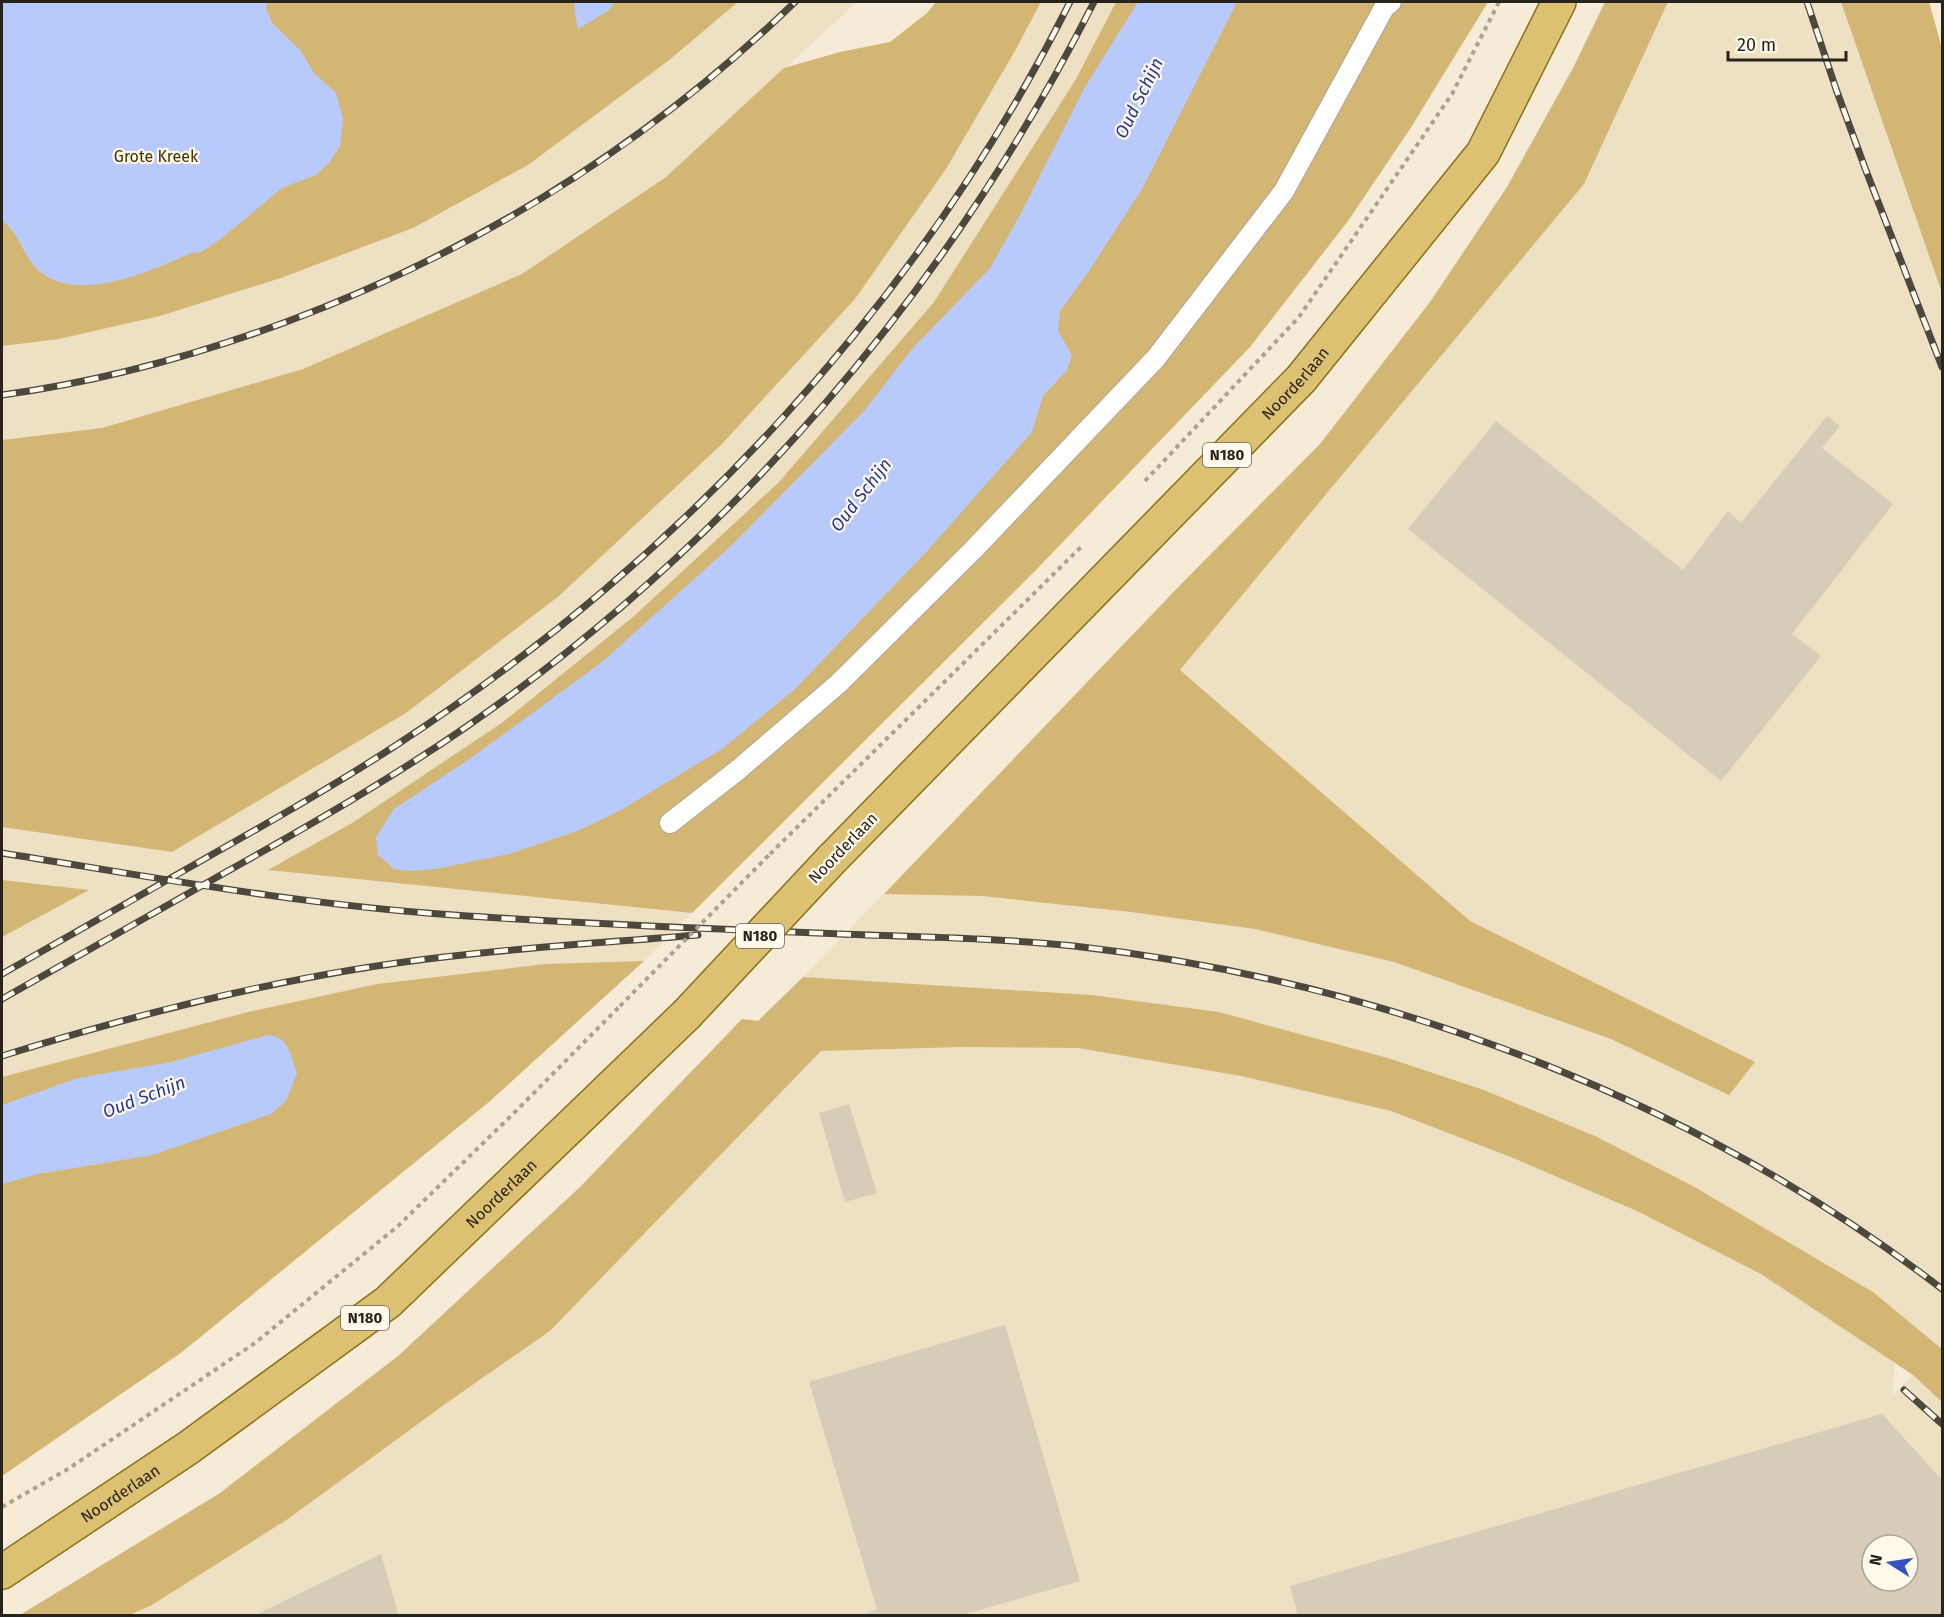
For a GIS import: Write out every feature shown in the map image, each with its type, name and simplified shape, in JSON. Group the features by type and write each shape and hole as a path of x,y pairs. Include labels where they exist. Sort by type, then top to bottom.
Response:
{"main road":[{"name":"Noorderlaan","path":"2,1572 188,1448 388,1302 687,1014 832,859 1301,379 1483,153 1559,2"}],"lane":[{"path":"670,823 739,769 838,684 974,550 1156,358 1284,191 1384,8 1391,2"}],"path":[{"path":"1142,485 1299,317 1452,94 1499,2"},
{"path":"2,1507 68,1469 264,1335 398,1226 1084,544"}],"shaded area":[{"path":"738,2 857,2 666,177 522,274 303,369 102,428 2,440 2,346 59,339 160,316 281,278 413,228 605,107 668,61"},
{"path":"1041,2 1116,2 1076,79 934,302 779,482 634,616 503,722 352,823 269,870 692,913 644,961 545,964 377,984 248,1012 2,1077 2,827 172,852 406,713 559,596 721,445 855,299 946,169"},
{"path":"1668,2 1841,2 1942,293 1942,1349 1873,1292 1693,1186 1595,1136 1484,1090 1388,1058 1219,1012 1092,995 803,977 884,894 982,895 1180,670 1584,184"},
{"path":"963,1047 1078,1048 1241,1076 1391,1111 1513,1158 1637,1211 1761,1274 1895,1363 1892,1396 1913,1375 1942,1402 1942,1615 131,1616 288,1519 550,1331 821,1051"}],"green space":[{"name":"Grote Kreek","path":"2,2 738,2 668,61 528,165 413,228 281,278 160,316 59,339 2,346"},
{"path":"936,2 1041,2 946,169 855,299 721,445 559,596 406,713 172,852 2,827 2,440 102,428 303,369 522,274 666,177 784,68 840,52 890,42 927,13"},
{"path":"1116,2 1488,2 1410,129 1348,221 1250,347 1034,572 692,913 268,870 352,823 503,722 634,616 779,482 934,302 1076,79"},
{"path":"1605,2 1668,2 1584,184 1180,670 1470,921 1755,1062 1729,1095 1611,1039 1394,962 1255,929 1131,912 982,896 884,894 1187,578 1320,444 1430,302 1507,187 1573,68"},
{"path":"1841,2 1929,2 1942,48 1942,293"},
{"path":"2,880 89,890 2,937"},
{"path":"644,961 489,1102 182,1352 2,1476 2,1077 248,1012 377,984 545,964"},
{"path":"803,977 1092,995 1219,1012 1388,1058 1484,1090 1595,1136 1693,1186 1873,1292 1942,1349 1942,1402 1913,1375 1761,1274 1637,1211 1513,1158 1391,1111 1241,1076 1078,1048 963,1047 821,1051 550,1331 288,1519 152,1605 130,1615 20,1615 220,1493 398,1356 580,1187 742,1019 758,1021"}],"water":[{"path":"2,2 267,2 266,8 272,23 301,51 313,72 336,93 343,119 340,146 329,163 316,175 282,188 222,238 201,252 191,253 135,276 113,282 71,285 53,280 37,269 13,231 2,221"},
{"path":"574,2 615,2 608,11 578,29"},
{"name":"Oud Schijn","path":"1138,2 1237,2 1142,189 1060,311 1058,331 1072,355 1067,370 1043,396 1032,432 928,550 795,689 722,749 621,810 580,830 509,854 435,869 410,871 394,869 378,855 376,837 394,809 471,758 602,662 731,546 864,411 913,348 990,268 1020,215 1085,87"},
{"name":"Oud Schijn","path":"268,1035 275,1036 285,1043 297,1073 286,1101 271,1114 153,1155 38,1174 2,1184 2,1105 78,1078 171,1062"}],"building":[{"path":"1827,416 1840,426 1822,448 1893,504 1792,634 1821,656 1721,781 1408,529 1496,421 1683,570 1728,511 1741,523"},
{"path":"849,1104 877,1193 845,1202 819,1113"},
{"path":"1005,1325 1080,1581 966,1614 967,1616 859,1616 877,1609 809,1382"},
{"path":"1882,1414 1942,1480 1942,1616 1298,1616 1290,1586"},
{"path":"381,1554 399,1616 253,1616"}],"railway":[{"path":"2,395 74,383 181,357 286,322 426,262 493,227 557,189 620,147 739,54 795,2"},
{"path":"2,974 287,812 398,744 502,672 601,593 695,508 783,417 865,321 941,219 1009,113 1070,2"},
{"path":"2,999 313,823 436,747 563,655 656,577 743,493 825,404 901,309 972,211 1036,108 1094,2"},
{"path":"1807,2 1865,168 1942,367"},
{"path":"2,853 227,889 397,910 599,924 986,939 1074,946 1190,963 1305,988 1419,1020 1531,1059 1640,1106 1746,1160 1847,1221 1942,1289"},
{"path":"2,1056 166,1009 332,973 476,953 698,935"},
{"path":"1904,1390 1942,1424"}]}
